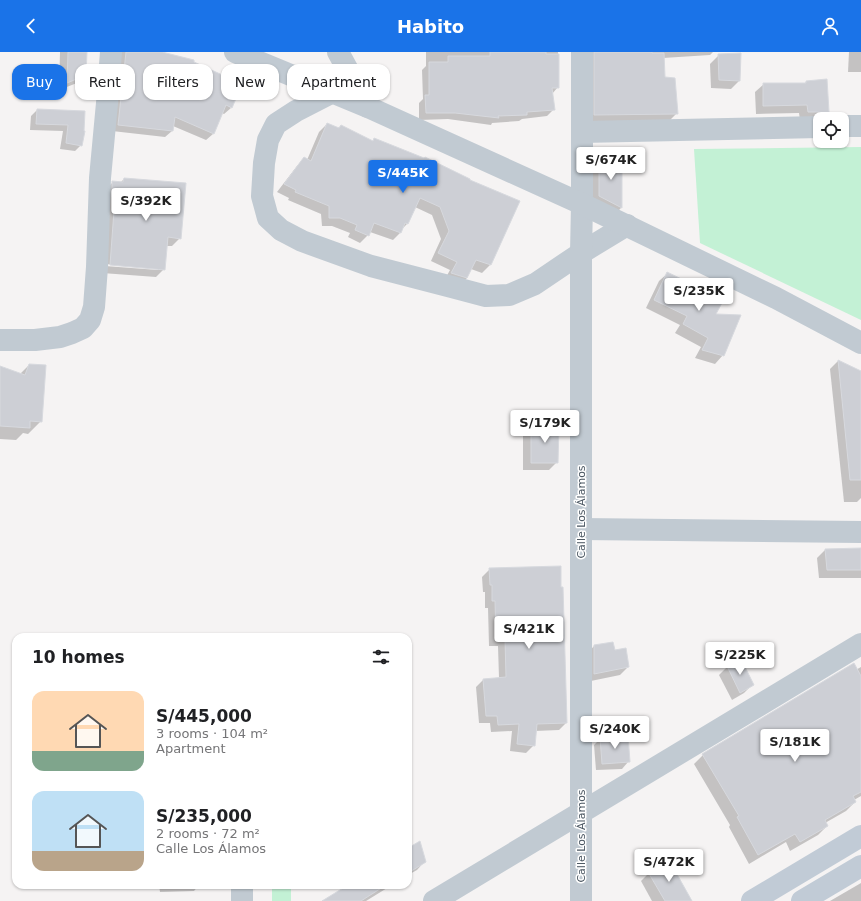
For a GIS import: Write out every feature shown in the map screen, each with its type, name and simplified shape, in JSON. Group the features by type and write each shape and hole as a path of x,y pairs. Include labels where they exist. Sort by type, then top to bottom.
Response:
{"main road":[{"path":"752,901 861,836"},
{"path":"802,901 861,866"}],"street":[{"path":"0,340 35,340 60,337 72,334 83,328 90,320 94,307 100,178 111,52"},
{"path":"235,52 287,73"},
{"path":"338,52 368,107"},
{"name":"Calle Los Álamos","path":"581,901 582,52"},
{"path":"317,100 296,111 276,124 268,140 264,164 262,196 268,218 281,230 302,241 371,266 486,296 509,295 535,284 581,253 627,225"},
{"path":"352,100 627,225 776,298 861,343"},
{"path":"849,126 861,126"},
{"path":"582,132 813,127"},
{"path":"581,529 861,532"},
{"path":"434,901 861,644"},
{"path":"242,889 242,901"}],"green space":[{"path":"861,147 861,320 700,243 694,149"},
{"path":"272,889 291,889 291,901 272,901"}],"building":[{"path":"68,52 87,52 86,64 75,64 75,80 67,83"},
{"path":"126,52 162,52 194,60 194,62 198,64 143,64 143,100 213,100 213,71 221,74 221,100 235,100 232,108 226,105 214,134 175,117 173,131 118,125 121,100 135,100 135,64 125,64"},
{"path":"490,52 546,52 546,54 559,54 559,88 552,88 555,110 527,112 527,115 498,116 499,118 455,113 426,113 425,95 429,95 429,62 448,62 448,56 490,56"},
{"path":"594,52 664,53 665,77 675,78 678,114 594,115"},
{"path":"741,53 740,81 719,80 718,54"},
{"path":"827,79 829,112 808,112 807,105 763,106 763,83 806,83 806,81"},
{"path":"37,109 85,111 85,131 82,146 66,143 68,125 36,124"},
{"path":"327,123 339,128 341,125 373,141 374,138 424,158 425,157 470,180 520,201 491,265 476,260 467,278 451,273 457,262 438,253 449,231 440,207 420,198 408,224 405,223 401,233 374,223 369,236 355,230 357,225 340,218 329,218 329,206 295,192 296,190 284,184 304,157 311,161"},
{"path":"599,159 622,159 622,208 599,196"},
{"path":"124,178 186,183 181,239 168,237 165,270 110,265 115,197 112,197 112,181 123,182"},
{"path":"667,272 721,296 720,300 723,301 716,314 741,315 724,356 702,350 708,338 683,324 687,316 654,300"},
{"path":"838,360 861,371 861,480 850,480"},
{"path":"29,364 46,365 42,422 30,421 30,428 0,426 0,366 25,375"},
{"path":"531,425 559,425 558,463 531,463"},
{"path":"861,548 861,570 827,570 825,549"},
{"path":"561,566 567,723 537,724 535,746 517,744 519,724 498,725 497,716 486,716 483,679 506,677 505,639 496,639 495,601 492,601 492,585 490,585 489,568"},
{"path":"613,642 615,650 626,648 629,667 594,674 594,645"},
{"path":"741,659 754,685 740,693 727,666"},
{"path":"854,663 861,676 861,792 853,796 856,802 825,820 828,826 800,842 795,834 758,855 737,817 739,816 702,754"},
{"path":"628,735 630,762 602,764 600,737"},
{"path":"420,841 426,862 412,871 412,846"},
{"path":"669,860 692,901 665,901 648,872"},
{"path":"342,889 380,889 361,901 322,901"}]}
